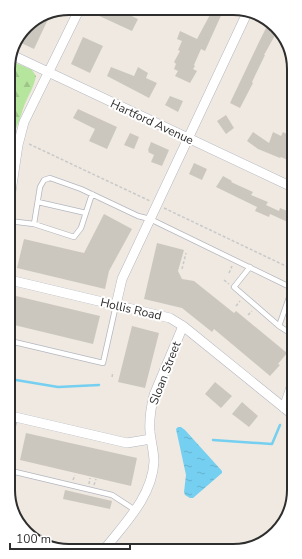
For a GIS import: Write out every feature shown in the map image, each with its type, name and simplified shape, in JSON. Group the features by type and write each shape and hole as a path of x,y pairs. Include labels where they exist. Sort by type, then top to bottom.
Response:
{"street":[{"path":"15,154 24,122 48,73 73,15"},
{"path":"116,305 122,279 245,17"},
{"name":"Hartford Avenue","path":"16,57 287,185"},
{"name":"Hollis Road","path":"15,281 164,316 183,326 287,410"},
{"name":"Sloan Street","path":"109,544 145,496 152,475 154,462 151,439 151,406 154,395 183,326"},
{"path":"284,408 287,399"},
{"path":"15,416 127,443 151,439"}],"lane":[{"path":"34,224 40,187 44,180 50,178 92,194 138,216 150,219 287,286"},
{"path":"15,222 34,224 74,237 81,228 92,194"},
{"path":"38,202 86,213"},
{"path":"250,267 234,287 287,331"},
{"path":"279,326 287,303"},
{"path":"15,342 103,363 116,305"},
{"path":"15,472 112,495 135,510"}],"path":[{"path":"29,144 152,202"},
{"path":"163,208 287,267"},
{"path":"182,269 186,253"},
{"path":"229,273 235,260"},
{"path":"112,376 113,372"}],"green space":[{"path":"15,63 32,70 36,76 15,130"}],"water":[{"path":"178,427 185,430 222,471 222,473 193,498 185,495 184,492 186,475 176,429"}],"building":[{"path":"97,15 130,15 138,19 132,31"},
{"path":"210,15 221,15 205,51 201,49 193,69 197,71 190,83 175,76 178,71 174,69 176,64 174,62 180,51 178,50 182,41 177,39 180,31 197,39"},
{"path":"48,20 34,49 22,43 26,36 34,28"},
{"path":"267,27 275,35 264,55 252,82 253,83 240,108 230,103"},
{"path":"83,37 103,46 90,73 71,64"},
{"path":"111,67 134,76 138,67 148,73 146,78 157,83 149,98 107,76"},
{"path":"170,96 183,101 178,112 165,105"},
{"path":"78,109 117,127 107,149 89,141 95,129 73,118"},
{"path":"226,115 234,128 226,134 217,121"},
{"path":"253,132 269,143 273,132 281,136 283,132 287,134 287,160 258,149 247,141"},
{"path":"130,133 139,137 134,149 124,145"},
{"path":"151,142 169,150 162,166 151,162 154,155 148,152 148,150"},
{"path":"194,163 207,169 202,180 189,174"},
{"path":"223,176 232,181 231,182 253,192 251,195 268,202 266,205 279,211 280,208 287,211 287,222 270,214 269,217 255,211 257,207 216,187"},
{"path":"104,214 132,229 109,271 105,289 17,268 24,239 84,253"},
{"path":"157,243 184,250 178,271 182,279 194,281 234,313 236,311 287,353 278,364 280,365 270,376 214,329 212,332 182,308 144,299"},
{"path":"15,296 100,316 93,344 15,325"},
{"path":"132,326 159,333 145,388 118,382"},
{"path":"215,382 232,396 221,408 205,394"},
{"path":"242,402 258,416 249,427 232,414"},
{"path":"26,433 137,458 131,486 20,460"},
{"path":"65,490 112,501 110,509 63,499"}],"waterway":[{"path":"15,380 58,387 99,385"},
{"path":"213,440 272,444 280,425"}]}
